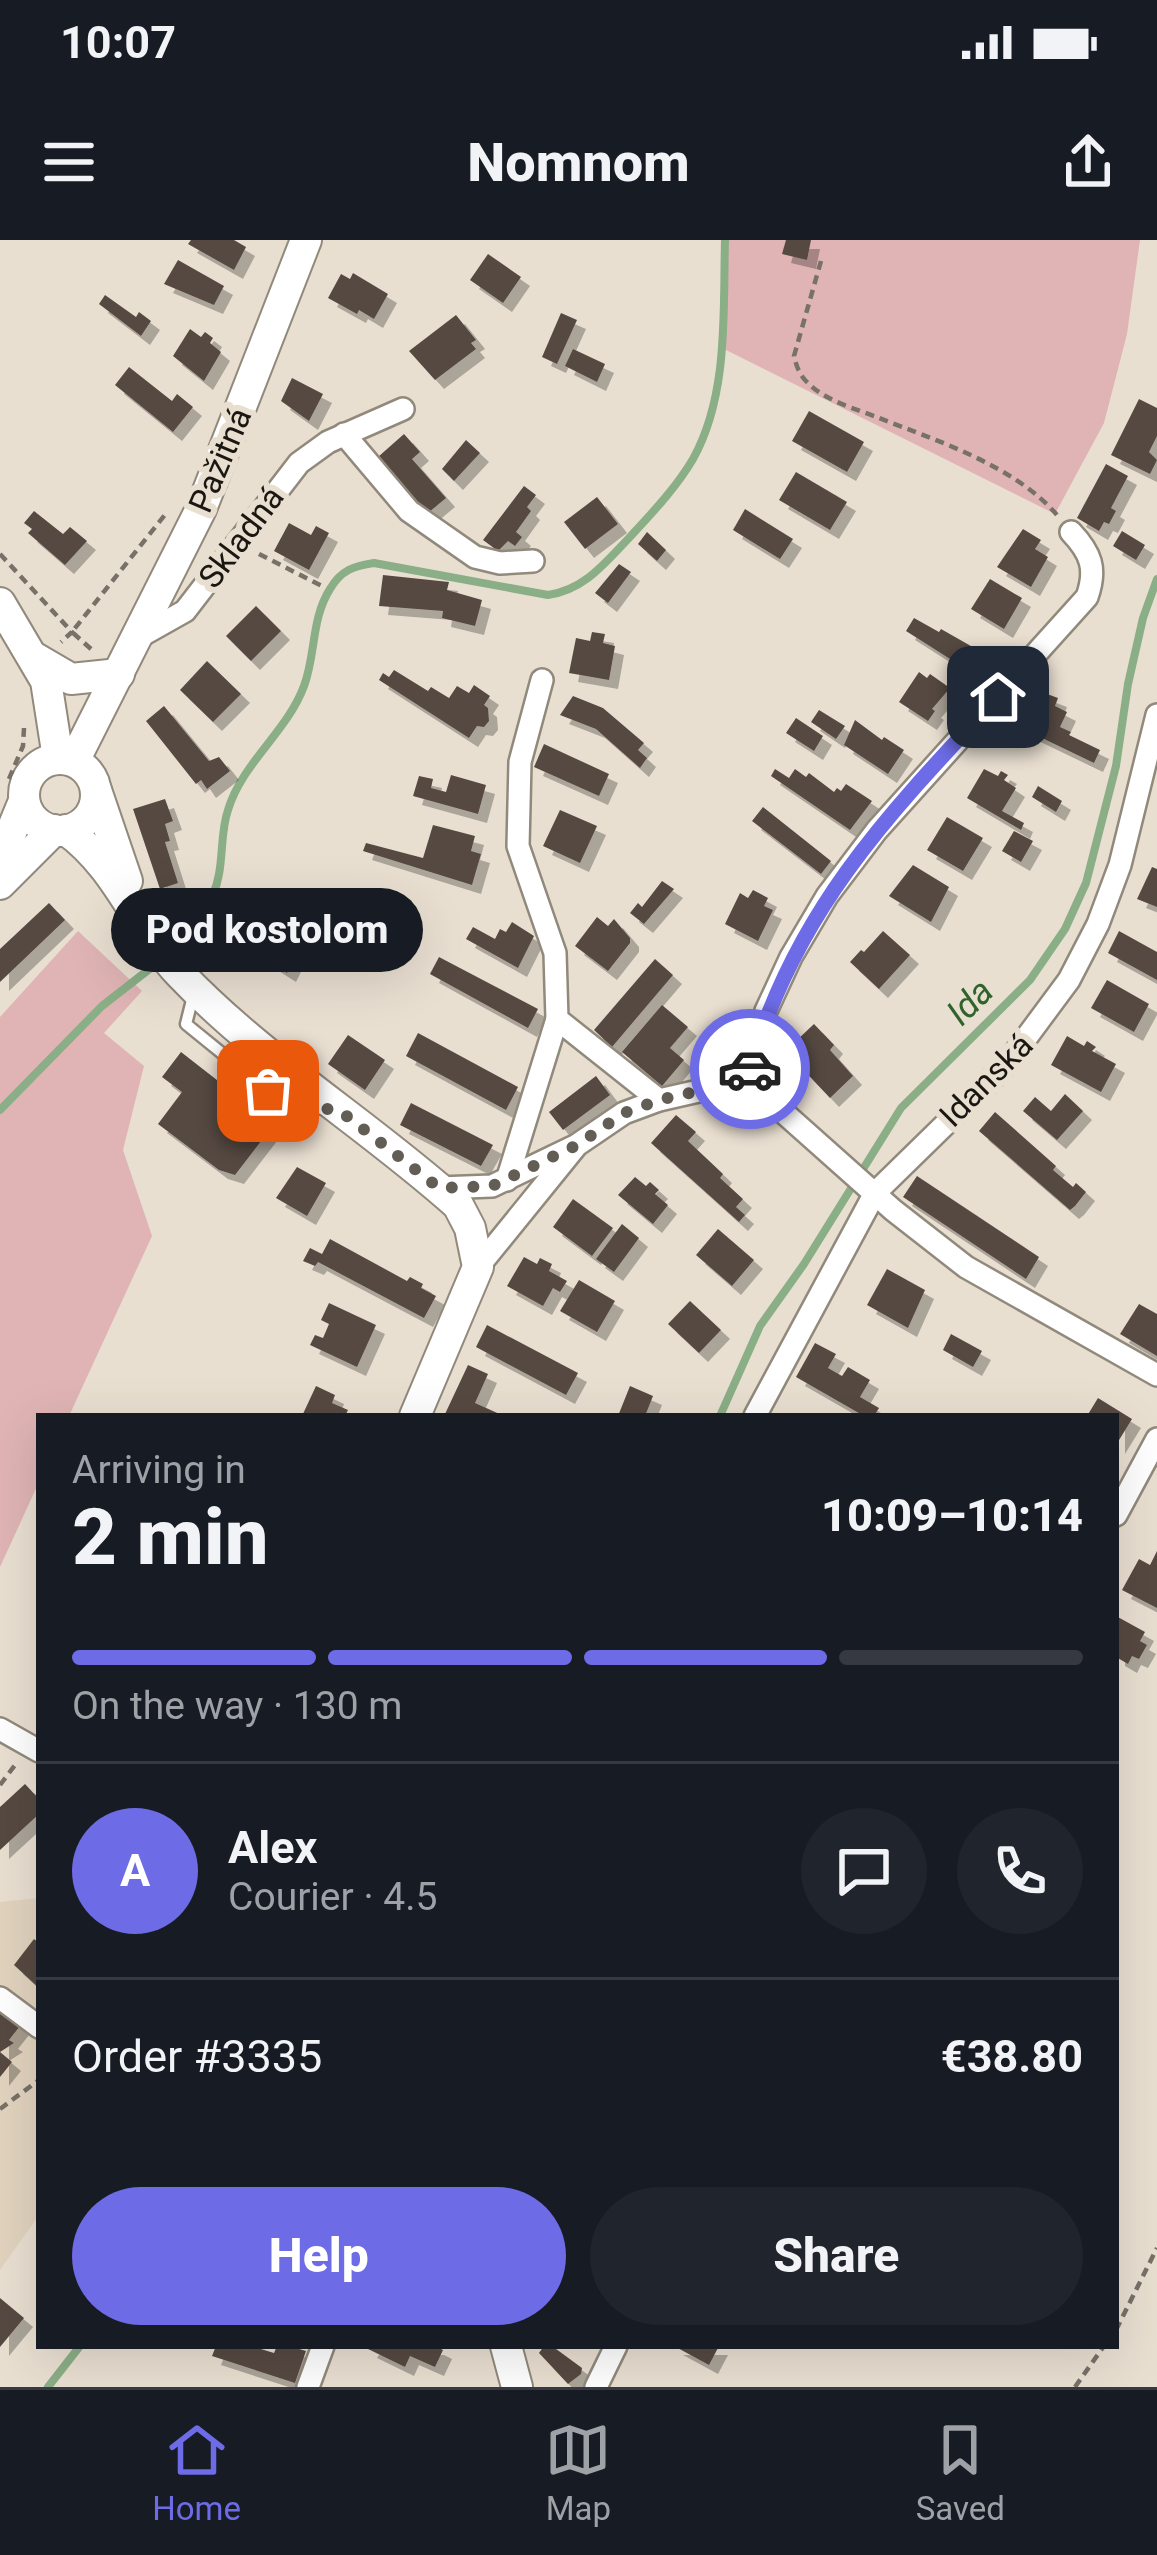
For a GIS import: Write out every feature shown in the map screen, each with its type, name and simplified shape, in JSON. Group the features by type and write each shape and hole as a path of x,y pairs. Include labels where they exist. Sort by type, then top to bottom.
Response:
{"main road":[{"name":"Pažitná","path":"80,772 104,726 119,674 201,509 306,240"},
{"path":"0,603 46,681 135,910 153,944 187,981 439,1188 464,1216 478,1267 416,1413"},
{"path":"35,658 71,679 119,674"},
{"path":"0,859 26,789 36,723 35,658"},
{"path":"26,789 46,761 80,772"},
{"path":"0,884 60,830 83,824 92,814 80,772"},
{"path":"26,789 36,823 60,830 96,854 135,910"},
{"path":"507,2349 517,2387"}],"street":[{"name":"Skladná","path":"136,638 185,611 288,473 344,434 403,409"},
{"path":"344,434 409,511 475,557 500,563 533,561"},
{"path":"746,1080 766,1011 791,956 827,896 877,830 1087,597 1093,566 1072,532"},
{"path":"507,1180 557,1019 555,953 518,846 520,762 542,680"},
{"name":"Idanská","path":"757,1413 871,1189 1006,1066 1069,980 1099,924 1120,865 1157,715"},
{"path":"557,1019 659,1100"},
{"path":"439,1188 492,1186 577,1145 624,1113 746,1080"},
{"path":"746,1080 966,1267 1157,1376"},
{"path":"478,1267 577,1145"},
{"path":"1119,1509 1157,1439"},
{"path":"0,1729 33,1748"},
{"path":"0,1998 36,2025"},
{"path":"308,2387 322,2349"},
{"path":"596,2387 615,2349"}],"path":[{"path":"821,260 794,356 807,382 830,399 927,436 1001,472 1047,503 1072,532"},
{"path":"238,543 322,586"},
{"path":"0,1785 33,1748"},
{"path":"0,2109 36,2082"},
{"path":"1119,2324 1157,2248"},
{"path":"1075,2387 1103,2349"}],"shaded area":[{"path":"725,240 1140,240 1127,334 1104,423 1055,514 722,348"},
{"path":"78,931 142,991 104,1033 144,1066 123,1150 152,1236 70,1413 36,1413 36,1489 0,1567 0,1017"},
{"path":"36,1898 36,2219 0,2270 0,1902"}],"building":[{"path":"191,240 234,240 246,247 234,270 188,244"},
{"path":"786,240 811,240 807,260 782,254"},
{"path":"488,254 521,277 503,303 470,280"},
{"path":"178,260 224,286 214,305 164,284"},
{"path":"353,273 388,294 374,319 328,298 341,274 350,279"},
{"path":"105,295 136,317 139,312 151,321 141,336 99,304"},
{"path":"561,313 577,320 557,364 542,357"},
{"path":"456,315 476,340 471,343 476,349 435,380 409,351"},
{"path":"190,329 201,337 205,332 221,352 204,381 173,356"},
{"path":"573,349 605,364 597,382 565,366"},
{"path":"129,367 172,401 177,394 193,407 173,432 115,385"},
{"path":"292,378 323,394 309,421 281,401"},
{"path":"1139,399 1157,408 1157,436 1149,452 1157,460 1150,474 1111,455"},
{"path":"809,411 864,442 847,472 792,441"},
{"path":"404,434 420,452 412,459 446,498 428,513 378,457"},
{"path":"466,440 480,453 454,481 442,469"},
{"path":"1106,464 1128,476 1111,508 1116,511 1099,531 1077,518"},
{"path":"796,472 847,502 830,530 779,500"},
{"path":"524,486 536,495 516,532 522,537 515,546 508,541 498,551 483,540"},
{"path":"597,497 618,524 585,549 564,522"},
{"path":"745,509 793,539 780,559 733,530"},
{"path":"34,511 63,534 70,527 87,541 65,565 28,533 32,529 24,523"},
{"path":"289,523 311,535 316,526 329,533 309,570 274,551"},
{"path":"1023,529 1041,540 1035,549 1048,557 1031,587 997,567"},
{"path":"1122,531 1145,545 1136,560 1113,546"},
{"path":"647,532 666,550 657,561 638,544"},
{"path":"619,564 631,572 608,603 595,593"},
{"path":"383,575 449,582 447,590 482,600 475,626 442,618 443,611 379,606"},
{"path":"990,579 1022,598 1004,629 971,609"},
{"path":"256,606 281,631 251,661 226,636"},
{"path":"914,618 992,658 980,678 906,631"},
{"path":"592,632 605,634 603,643 615,646 609,680 569,673 576,638 590,641"},
{"path":"207,661 241,694 213,722 180,690"},
{"path":"394,670 449,698 457,686 469,693 474,685 490,696 484,705 489,721 484,727 477,726 469,738 379,680 383,673 389,677"},
{"path":"919,672 950,688 928,721 899,702"},
{"path":"1030,694 1045,700 1047,694 1058,698 1055,706 1067,712 1060,727 1100,750 1094,763 1015,725"},
{"path":"573,696 603,708 644,743 638,750 647,758 640,768 596,729 560,715"},
{"path":"164,706 209,761 219,757 230,771 207,789 201,780 196,784 146,721"},
{"path":"819,710 845,726 836,739 811,722"},
{"path":"796,718 823,736 814,751 786,733"},
{"path":"855,720 904,750 888,774 844,745"},
{"path":"544,744 609,774 599,796 534,767"},
{"path":"775,769 789,778 795,769 806,777 809,773 834,792 846,784 872,801 850,830 771,776"},
{"path":"984,769 1008,775 1004,780 1016,788 1002,811 1024,823 1021,830 967,798"},
{"path":"451,775 486,785 478,814 413,796 419,776 433,779 431,788 446,792"},
{"path":"1038,786 1062,801 1056,812 1032,797"},
{"path":"165,799 173,821 165,824 170,841 165,842 178,883 160,889 133,809"},
{"path":"763,807 831,861 821,874 752,821"},
{"path":"560,810 597,826 580,863 543,846"},
{"path":"947,817 983,838 963,871 927,850"},
{"path":"433,825 475,836 471,851 481,854 472,885 363,851 366,843 423,858"},
{"path":"1014,831 1033,841 1021,862 1002,851"},
{"path":"913,865 949,887 931,922 889,896"},
{"path":"1152,867 1157,869 1157,907 1137,899"},
{"path":"662,881 674,889 644,924 630,913 638,903 642,907"},
{"path":"753,890 768,898 764,906 773,910 758,941 725,924 740,893 748,898"},
{"path":"49,903 65,920 0,982 0,949"},
{"path":"272,908 289,917 285,925 302,934 287,973 243,945 262,909 269,913"},
{"path":"597,917 608,926 614,919 630,938 608,971 575,946"},
{"path":"512,922 534,936 518,968 466,939 473,927 495,939"},
{"path":"883,931 910,955 879,989 850,962"},
{"path":"1119,931 1157,952 1157,980 1108,953"},
{"path":"439,957 538,1009 528,1028 430,974"},
{"path":"655,959 673,975 612,1047 594,1030"},
{"path":"1107,980 1149,1004 1134,1032 1091,1008"},
{"path":"662,1005 688,1027 670,1048 684,1060 662,1086 622,1052"},
{"path":"814,1024 853,1076 830,1098 797,1063 807,1053 796,1041"},
{"path":"418,1033 518,1087 506,1110 406,1056"},
{"path":"348,1035 385,1060 365,1090 328,1064"},
{"path":"1067,1036 1084,1046 1087,1041 1096,1047 1092,1051 1116,1064 1101,1092 1051,1065"},
{"path":"181,1052 240,1098 246,1089 252,1094 246,1102 275,1123 235,1175 219,1170 158,1124 182,1092 162,1077"},
{"path":"596,1076 610,1095 563,1130 549,1112"},
{"path":"1065,1094 1083,1111 1057,1140 1023,1111 1035,1097 1051,1111"},
{"path":"411,1103 493,1145 481,1166 400,1125"},
{"path":"995,1112 1056,1166 1053,1170 1086,1192 1075,1206 1070,1210 979,1131"},
{"path":"676,1115 696,1132 688,1141 743,1199 736,1207 745,1215 739,1222 651,1143"},
{"path":"297,1167 326,1183 307,1216 276,1198"},
{"path":"917,1176 1039,1257 1026,1279 903,1197"},
{"path":"635,1177 646,1186 650,1182 668,1205 653,1224 618,1195"},
{"path":"573,1199 613,1228 592,1256 553,1227"},
{"path":"622,1224 639,1238 614,1272 596,1259"},
{"path":"718,1229 754,1260 732,1286 696,1255"},
{"path":"330,1239 407,1281 410,1277 423,1284 421,1288 436,1296 424,1318 318,1262 315,1266 303,1261 310,1248 322,1254"},
{"path":"524,1257 537,1264 540,1258 552,1264 549,1271 567,1281 560,1292 553,1288 543,1306 507,1286"},
{"path":"887,1269 925,1290 908,1328 867,1305"},
{"path":"579,1280 615,1301 597,1332 560,1311"},
{"path":"690,1301 721,1330 699,1353 668,1324"},
{"path":"329,1303 376,1325 357,1367 310,1345 315,1335 323,1338 329,1324 321,1320"},
{"path":"1139,1304 1157,1314 1157,1356 1120,1334"},
{"path":"487,1325 578,1373 566,1395 476,1347"},
{"path":"951,1334 982,1351 973,1367 943,1350"},
{"path":"815,1343 836,1354 828,1368 842,1376 848,1367 870,1380 860,1397 879,1408 876,1413 859,1413 796,1377"},
{"path":"468,1365 488,1374 475,1403 497,1413 445,1413"},
{"path":"316,1386 335,1395 332,1403 348,1410 346,1413 303,1413"},
{"path":"630,1386 653,1396 646,1413 619,1413"},
{"path":"1098,1398 1132,1419 1119,1440 1119,1413 1089,1413"},
{"path":"1157,1551 1157,1608 1122,1590 1139,1559 1150,1565"},
{"path":"1119,1618 1145,1632 1140,1641 1147,1645 1139,1659 1132,1656 1128,1664 1119,1659"},
{"path":"25,1784 36,1796 36,1817 0,1850 0,1807"},
{"path":"34,1939 36,1941 36,1985 14,1965"},
{"path":"0,2011 20,2026 9,2040 14,2043 0,2052"},
{"path":"0,2052 12,2062 0,2077"},
{"path":"0,2298 24,2318 0,2347"},
{"path":"215,2349 306,2351 295,2383 212,2356"},
{"path":"368,2349 443,2350 435,2367 410,2356 405,2367"},
{"path":"556,2349 582,2368 581,2374 568,2384 539,2353"},
{"path":"680,2349 717,2349 709,2365"}],"waterway":[{"path":"172,950 196,926 213,896 235,793 296,703 308,674 320,612 343,573 374,563 548,595 561,592 602,566 671,490 693,459 713,408 722,352 725,240"},
{"name":"Ida","path":"721,1413 760,1326 901,1108 1030,980 1065,929 1086,883 1116,766 1143,618 1157,579"},
{"path":"0,1110 102,1006 161,960"},
{"name":"Ida","path":"48,2387 78,2349"}],"way so far":[{"path":"268,1091 287,1106 339,1110 439,1188 492,1186 577,1145 624,1113 746,1080 750,1069"}],"place":[{"name":"Pod kostolom","path":"268,1091"}],"route":[{"path":"750,1069 766,1011 791,956 827,896 877,830 998,697"}]}
